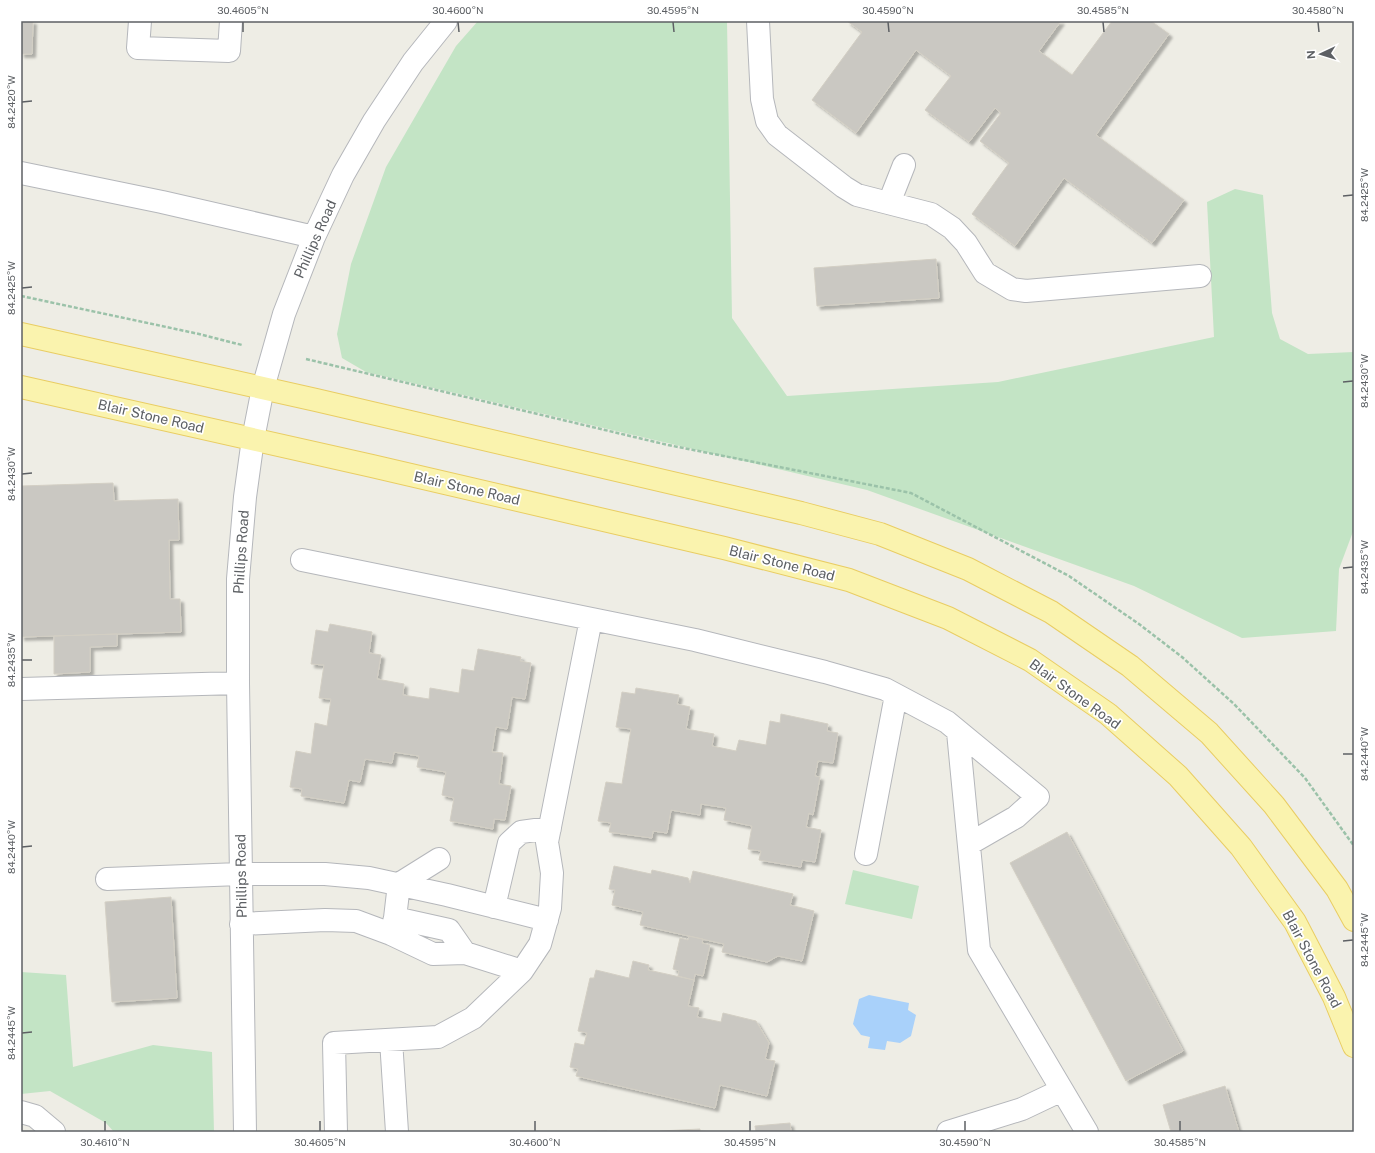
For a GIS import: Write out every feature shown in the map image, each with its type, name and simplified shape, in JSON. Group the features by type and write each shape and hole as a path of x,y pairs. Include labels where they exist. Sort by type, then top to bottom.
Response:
{"main road":[{"path":"21,334 263,388 800,513 880,534 968,569 1051,612 1130,666 1209,733 1274,805 1337,888 1354,920"},
{"name":"Blair Stone Road","path":"21,387 724,548 849,580 948,618 1030,660 1108,714 1172,771 1241,847 1295,922 1334,997 1354,1046"}],"street":[{"path":"140,21 138,48 229,51 231,21"},
{"path":"758,21 762,99 767,121 777,135 844,187 857,195 931,214 952,228 966,243 985,274 1012,289 1026,291 1200,276"},
{"name":"Phillips Road","path":"245,1132 240,874 238,579 245,497 253,439 263,388 284,314 314,236 343,175 374,121 440,23"},
{"path":"889,203 904,166"},
{"path":"21,173 153,200 314,236"},
{"path":"302,560 695,640 825,672 885,689 947,722 1038,797 1016,817 969,844"},
{"path":"336,1132 334,1043 438,1038 473,1018 522,971 540,944 550,908 552,880 547,842 591,619"},
{"path":"21,689 238,683"},
{"path":"866,854 896,695"},
{"path":"958,732 979,950 1087,1132"},
{"path":"494,906 509,843 521,832 550,828"},
{"path":"398,884 439,858"},
{"path":"108,879 240,874 325,874 369,878 494,906 547,920"},
{"path":"393,926 398,884"},
{"path":"241,924 324,920 356,921 393,926 433,954 465,952 522,971"},
{"path":"391,1040 397,1132"},
{"path":"948,1132 1022,1109 1062,1090"},
{"path":"21,1112 35,1116 54,1132"}],"path":[{"path":"21,296 242,345"}],"green space":[{"path":"478,21 727,21 732,318 787,396 998,382 1214,337 1207,202 1235,189 1263,195 1272,313 1280,339 1308,354 1354,352 1354,529 1339,569 1336,631 1242,638 1134,586 867,490 366,372 342,358 337,334 351,264 386,167 456,46"},
{"path":"853,870 919,886 912,919 845,904"},
{"path":"21,972 66,975 73,1067 153,1045 212,1052 214,1132 114,1132 106,1123 50,1091 21,1094"}],"water":[{"path":"869,995 909,1003 908,1010 916,1015 911,1036 900,1043 887,1041 885,1050 868,1048 870,1037 861,1035 853,1024 859,999"}],"building":[{"path":"21,21 33,21 32,54 21,54"},
{"path":"847,21 1061,21 1039,51 1072,75 1112,21 1151,21 1169,34 1096,135 1184,200 1152,243 1064,178 1015,246 972,214 1009,163 980,141 1001,113 995,108 969,142 925,110 951,76 916,50 856,133 812,100 862,32"},
{"path":"936,259 939,298 817,306 814,268"},
{"path":"113,483 114,501 178,499 179,540 169,540 170,599 180,599 181,632 21,637 21,486"},
{"path":"330,624 372,632 369,653 381,655 377,679 404,684 403,695 429,699 430,688 459,693 462,669 474,671 478,649 521,657 520,661 531,663 525,699 512,697 507,729 496,727 492,752 503,753 499,784 511,786 505,820 494,819 493,829 450,821 454,798 442,795 446,772 417,767 419,756 394,752 392,763 365,759 360,782 349,780 344,803 301,796 302,789 290,787 296,751 311,754 315,723 327,726 331,699 319,698 324,665 311,664 316,630 328,632"},
{"path":"117,634 117,646 90,647 90,672 54,674 54,636"},
{"path":"636,688 679,695 677,704 690,707 686,729 714,734 712,746 736,751 739,740 766,745 770,721 780,723 781,714 828,724 827,731 838,733 833,763 818,761 815,776 820,777 813,815 809,813 806,827 821,830 815,862 802,860 801,867 759,860 761,851 748,849 752,826 724,820 726,808 701,804 700,815 671,810 667,833 653,831 652,838 609,832 611,823 598,821 606,782 622,784 631,729 616,727 622,692 635,694"},
{"path":"1067,832 1183,1051 1126,1081 1010,863"},
{"path":"614,866 651,874 652,870 688,878 690,883 693,871 793,894 790,905 814,911 802,961 778,956 767,962 722,952 724,944 640,925 643,912 612,905 615,890 609,889"},
{"path":"171,897 177,998 112,1002 105,902"},
{"path":"689,936 703,939 702,943 710,945 703,976 695,974 694,980 678,976 679,971 673,969 680,938 688,940"},
{"path":"633,961 649,965 648,970 694,980 688,1006 699,1008 697,1017 721,1022 723,1013 756,1021 769,1043 765,1059 775,1061 767,1096 720,1085 715,1108 576,1076 578,1069 570,1067 575,1043 584,1045 587,1033 578,1031 590,978 594,978 596,970 629,978"},
{"path":"1225,1086 1239,1132 1171,1132 1163,1105"},
{"path":"790,1123 791,1132 756,1132 755,1126"},
{"path":"700,1129 700,1132 660,1132 660,1131"},
{"path":"607,1131 607,1132 580,1132"}]}
